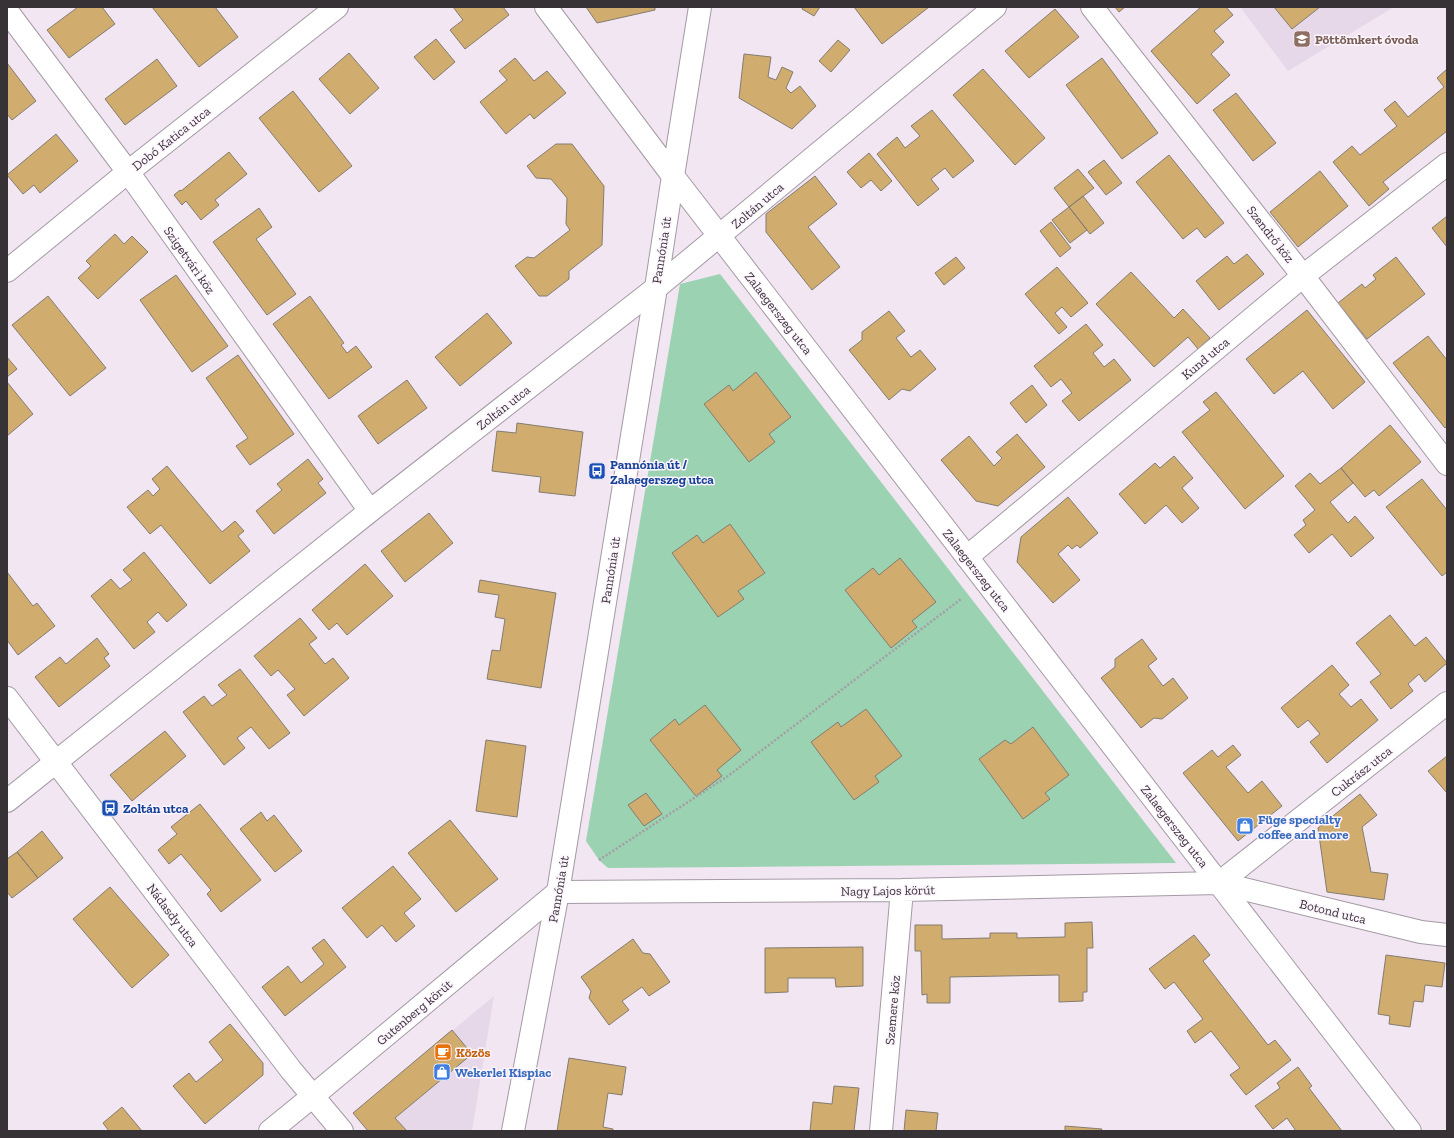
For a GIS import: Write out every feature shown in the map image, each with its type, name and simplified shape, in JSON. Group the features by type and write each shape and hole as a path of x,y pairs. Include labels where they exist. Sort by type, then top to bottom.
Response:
{"street":[{"name":"Dobó Katica utca","path":"7,271 128,172 337,7"},
{"name":"Zalaegerszeg utca","path":"546,7 719,236 1410,1131"},
{"name":"Pannónia út","path":"513,1131 558,892 700,7"},
{"name":"Zoltán utca","path":"7,801 370,511 656,288 995,7"},
{"name":"Szendrő köz","path":"1092,7 1303,276 1447,464"},
{"name":"Szigetvári köz","path":"7,12 128,172 370,511"},
{"name":"Kund utca","path":"967,557 1303,276 1447,164"},
{"name":"Nádasdy utca","path":"7,698 291,1070 342,1131"},
{"name":"Cukrász utca","path":"1219,883 1447,704"},
{"name":"Nagy Lajos körút","path":"558,892 902,890 1219,883"},
{"name":"Botond utca","path":"1219,883 1421,932 1447,935"},
{"name":"Szemere köz","path":"881,1131 902,890"},
{"name":"Gutenberg körút","path":"270,1131 558,892"}],"path":[{"path":"599,860 728,776 961,599"}],"shaded area":[{"name":"Pöttömkert óvoda","path":"1240,7 1394,7 1288,71"},
{"name":"Wekerlei Kispiac","path":"494,996 472,1131 368,1131 353,1113"}],"green space":[{"path":"720,274 1176,863 608,868 599,860 586,841 680,284"}],"building":[{"path":"78,7 102,7 115,24 69,58 47,30"},
{"path":"152,7 215,7 238,37 199,67"},
{"path":"453,7 503,7 509,15 465,49 450,30 463,20"},
{"path":"586,7 655,7 655,10 597,23"},
{"path":"803,7 820,7 814,16 802,9"},
{"path":"854,7 929,7 882,44"},
{"path":"1115,7 1125,7 1119,12"},
{"path":"1201,7 1226,7 1233,15 1214,31 1224,42 1211,54 1230,75 1197,104 1151,51"},
{"path":"1274,7 1320,7 1292,29"},
{"path":"1055,9 1079,37 1029,78 1005,51"},
{"path":"436,39 455,62 434,80 414,57"},
{"path":"838,40 850,50 831,72 819,61"},
{"path":"349,53 379,88 350,114 319,79"},
{"path":"744,54 771,57 768,77 776,80 782,67 793,72 786,88 791,93 800,86 816,106 792,129 739,98"},
{"path":"515,58 534,81 547,71 566,93 534,119 530,114 506,134 480,102 507,80 499,71"},
{"path":"1102,58 1158,133 1122,159 1066,85"},
{"path":"157,59 177,86 125,125 105,99"},
{"path":"7,63 36,101 12,120 7,114"},
{"path":"983,69 1045,138 1015,165 953,95"},
{"path":"1447,69 1447,131 1383,182 1389,189 1369,206 1333,162 1352,146 1360,155 1397,126 1384,110 1395,101 1408,117 1444,87 1437,78"},
{"path":"293,91 352,166 319,192 259,118"},
{"path":"1236,93 1276,143 1253,161 1213,110"},
{"path":"932,110 974,161 953,178 945,168 931,179 939,189 918,206 877,154 897,137 905,148 920,136 911,126"},
{"path":"56,134 78,161 40,193 34,185 23,194 7,175"},
{"path":"556,144 572,144 604,186 602,245 569,271 569,279 547,296 539,296 515,266 527,257 534,258 570,230 566,224 567,198 551,179 536,178 527,166"},
{"path":"229,152 247,174 215,200 219,205 201,220 186,201 182,205 174,195"},
{"path":"869,153 892,181 881,191 871,180 861,188 847,172"},
{"path":"1169,155 1224,223 1205,238 1197,228 1183,239 1136,182"},
{"path":"1104,160 1122,183 1106,195 1088,172"},
{"path":"1078,169 1094,188 1069,207 1054,188"},
{"path":"1320,171 1348,206 1298,247 1270,212"},
{"path":"815,176 837,204 808,227 840,267 812,290 766,232 766,214"},
{"path":"1083,196 1104,223 1090,234 1069,207"},
{"path":"1069,207 1087,230 1070,243 1052,220"},
{"path":"259,208 272,227 256,239 296,294 267,315 213,242"},
{"path":"1447,216 1447,247 1432,228"},
{"path":"1051,222 1071,248 1060,257 1040,231"},
{"path":"115,234 124,244 132,236 148,252 98,299 78,278 91,266 86,261"},
{"path":"1247,254 1264,274 1219,310 1196,281 1227,256 1234,264"},
{"path":"956,257 965,268 944,285 935,273"},
{"path":"1396,257 1425,294 1367,339 1338,303 1362,284 1365,288 1376,279 1373,275"},
{"path":"1057,267 1088,303 1071,317 1062,307 1055,313 1067,327 1059,334 1025,294"},
{"path":"1131,272 1174,318 1183,309 1210,338 1198,349 1188,337 1154,367 1096,304"},
{"path":"176,275 228,346 192,372 140,300"},
{"path":"48,296 106,368 70,396 12,325"},
{"path":"310,296 344,343 341,345 347,353 356,346 372,367 329,399 273,324"},
{"path":"1307,310 1365,382 1333,409 1303,371 1274,394 1246,359"},
{"path":"889,311 905,331 896,338 911,357 920,350 936,369 910,391 902,389 889,400 849,350 862,340 862,332"},
{"path":"487,313 512,343 460,386 435,357"},
{"path":"1086,324 1103,345 1093,353 1104,367 1114,359 1131,380 1079,421 1062,401 1072,393 1061,379 1051,387 1034,366"},
{"path":"1428,336 1447,360 1447,426 1445,428 1393,363"},
{"path":"238,355 294,434 250,465 236,446 248,438 206,378"},
{"path":"7,357 17,369 7,377"},
{"path":"756,372 791,417 769,434 775,442 749,462 704,404 729,385 733,391"},
{"path":"407,380 427,408 378,444 358,416"},
{"path":"7,382 33,414 7,436"},
{"path":"1032,385 1047,405 1026,423 1010,403"},
{"path":"1216,392 1284,476 1245,509 1182,432 1210,410 1203,402"},
{"path":"517,423 583,432 575,496 539,492 541,477 492,471 497,431 516,433"},
{"path":"1390,425 1421,462 1379,496 1374,490 1365,497 1341,468"},
{"path":"1017,434 1045,467 998,506 976,501 941,460 969,436 994,466 1002,458 996,452"},
{"path":"1174,456 1193,478 1182,488 1199,508 1182,523 1166,505 1145,524 1119,494 1155,463 1160,468"},
{"path":"308,459 323,479 318,483 326,493 274,534 256,511 282,490 277,484"},
{"path":"167,466 222,532 235,521 244,531 238,536 250,551 210,584 161,525 150,534 127,507 148,490 153,496 160,489 152,479"},
{"path":"1341,468 1353,483 1330,502 1348,523 1355,516 1374,538 1351,557 1332,534 1309,553 1294,535 1306,525 1303,520 1315,510 1295,486 1310,473 1320,484"},
{"path":"1422,479 1447,510 1447,572 1442,576 1386,507"},
{"path":"1068,497 1098,533 1080,548 1077,545 1072,549 1068,545 1058,554 1080,580 1053,603 1017,562 1021,537"},
{"path":"429,513 453,543 405,582 381,551"},
{"path":"730,524 765,573 738,591 744,599 718,617 672,553 697,535 703,543"},
{"path":"144,552 187,605 167,622 158,612 147,622 155,632 134,649 91,596 111,579 120,589 132,580 123,570"},
{"path":"900,558 936,602 912,621 917,627 891,648 845,590 873,568 879,575"},
{"path":"365,564 393,596 347,635 337,623 329,630 312,610"},
{"path":"7,572 33,606 37,603 55,626 18,655 7,640"},
{"path":"480,580 556,593 541,688 487,679 492,650 500,651 505,619 495,617 499,595 478,592"},
{"path":"1390,615 1415,646 1426,637 1447,663 1425,682 1419,674 1408,684 1413,691 1391,709 1370,682 1381,674 1356,643"},
{"path":"300,618 317,638 309,644 325,664 333,658 349,678 304,716 287,695 295,689 278,670 271,676 254,656"},
{"path":"97,638 109,654 104,658 110,666 59,707 35,677 60,657 66,664"},
{"path":"1142,639 1157,659 1148,666 1163,686 1173,678 1188,698 1162,719 1154,718 1141,728 1101,678 1115,667 1115,659"},
{"path":"1332,665 1349,685 1339,694 1351,707 1361,699 1378,720 1327,763 1310,742 1320,734 1308,720 1298,728 1281,708"},
{"path":"240,669 290,733 269,749 251,727 237,738 245,748 224,765 183,712 204,696 212,706 227,695 218,685"},
{"path":"705,705 741,750 717,770 722,776 696,796 650,740 675,719 679,725"},
{"path":"866,709 902,756 875,776 879,782 854,800 811,742 838,722 841,727"},
{"path":"1033,727 1069,775 1045,793 1050,799 1023,819 979,759 1005,740 1011,744"},
{"path":"165,731 186,756 132,801 110,775"},
{"path":"486,740 526,746 517,817 476,811"},
{"path":"1233,745 1241,755 1226,767 1248,793 1262,781 1282,806 1238,841 1183,773 1212,750 1218,757"},
{"path":"1447,756 1447,793 1428,771"},
{"path":"646,793 662,814 644,826 628,805"},
{"path":"1360,794 1377,815 1362,827 1371,872 1388,874 1384,900 1327,892 1318,828"},
{"path":"200,804 261,880 221,912 207,894 211,890 181,854 169,864 158,850 177,834 171,827"},
{"path":"261,812 267,821 274,815 302,851 275,872 240,829"},
{"path":"450,820 498,879 456,912 408,853"},
{"path":"42,831 63,858 38,878 17,852"},
{"path":"17,852 38,878 12,898 7,892 7,859"},
{"path":"393,866 421,899 404,913 415,926 396,942 382,925 367,938 342,908"},
{"path":"110,887 169,955 132,988 73,919"},
{"path":"1092,922 1093,948 1087,948 1087,992 1083,992 1083,1001 1059,1002 1059,975 950,977 950,1003 927,1003 927,994 922,995 921,951 915,951 915,925 942,925 942,939 990,938 990,933 1017,933 1017,938 1065,937 1065,923"},
{"path":"1194,935 1210,955 1203,961 1268,1045 1275,1040 1291,1060 1246,1095 1230,1075 1240,1068 1211,1031 1195,1043 1187,1031 1203,1019 1174,982 1165,989 1149,969"},
{"path":"324,939 346,967 285,1016 262,987 288,966 301,983 324,964 312,948"},
{"path":"633,939 643,953 650,954 670,982 649,996 642,987 622,1001 629,1010 609,1025 589,998 591,991 581,977"},
{"path":"863,947 863,986 836,987 835,978 788,978 788,992 765,993 765,948"},
{"path":"1386,955 1445,963 1442,987 1425,985 1423,1002 1414,1001 1410,1027 1389,1024 1390,1016 1378,1014"},
{"path":"230,1024 263,1063 263,1075 205,1124 173,1086 189,1073 196,1082 223,1060 209,1042"},
{"path":"452,1030 472,1054 395,1118 407,1131 368,1131 353,1113"},
{"path":"569,1058 626,1067 622,1095 608,1093 603,1127 613,1129 613,1131 557,1131"},
{"path":"1298,1067 1312,1086 1309,1088 1342,1131 1296,1131 1287,1118 1273,1129 1255,1106 1280,1088 1277,1083"},
{"path":"834,1086 859,1088 854,1131 810,1131 813,1102 832,1104"},
{"path":"122,1107 142,1131 109,1131 103,1123"},
{"path":"906,1110 938,1113 936,1131 904,1131"},
{"path":"1065,1126 1102,1129 1101,1131 1065,1131"}],"place":[{"name":"Pöttömkert óvoda","path":"1302,39"},
{"name":"Pannónia út / Zalaegerszeg utca","path":"597,471"},
{"name":"Zoltán utca","path":"110,808"},
{"name":"Füge specialty coffee and more","path":"1245,826"},
{"name":"Közös","path":"443,1052"},
{"name":"Wekerlei Kispiac","path":"442,1072"}]}
